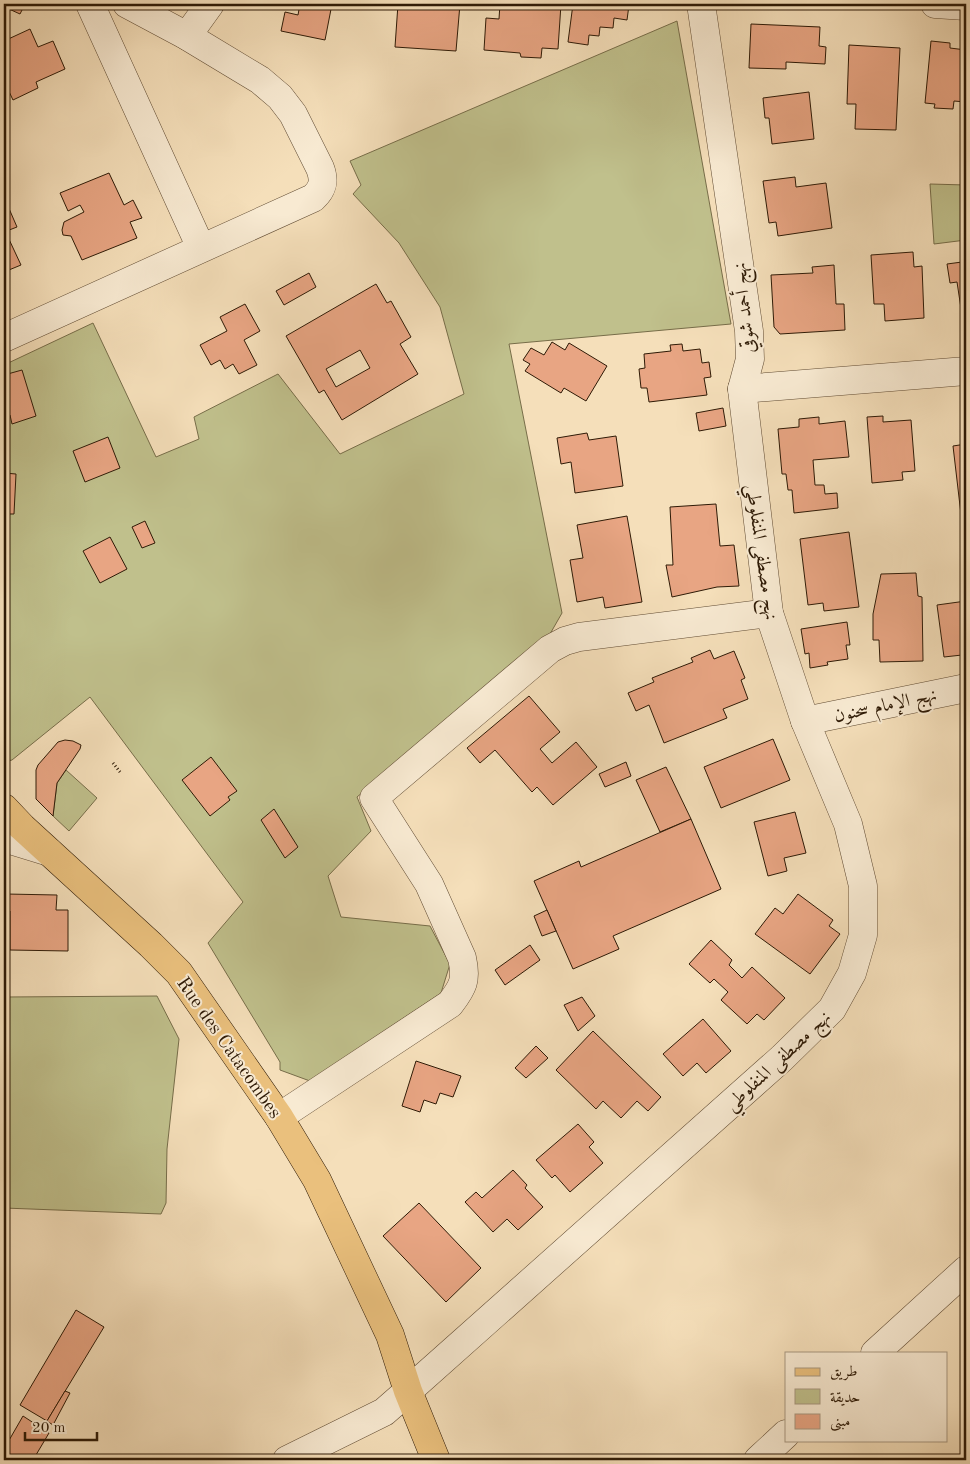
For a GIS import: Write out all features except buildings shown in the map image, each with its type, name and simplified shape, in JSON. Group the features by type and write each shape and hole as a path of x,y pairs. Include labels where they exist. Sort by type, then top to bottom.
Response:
{"main road":[{"name":"Rue des Catacombes","path":"4,808 179,973 279,1117 317,1180 414,1386 455,1460"},
{"name":"Rue des Catacombes","path":"414,1386 436,1460"}],"street":[{"path":"90,4 201,248"},
{"path":"4,338 313,198 322,188 323,175 293,114 280,96 260,80 187,36 127,4"},
{"path":"187,36 210,4"},
{"name":"نهج أحمد شوقي","path":"701,4 749,331 750,359 742,389"},
{"path":"935,4 966,6"},
{"path":"742,389 966,372"},
{"name":"نهج مصطفى المنفلوطي","path":"287,1460 384,1412 782,1058 832,1009 852,973 863,934 863,886 848,824 805,721 769,613 742,389"},
{"path":"279,1117 450,1004 461,991 465,970 462,958 429,884 374,798 550,649 565,641 579,637 769,613"},
{"name":"نهج الإمام سحنون","path":"805,721 966,688"},
{"path":"4,838 49,852"},
{"path":"876,1352 966,1270"},
{"path":"758,1460 785,1435"}],"path":[{"path":"113,763 120,772"}],"green space":[{"path":"677,21 731,324 509,344 562,613 550,634 357,797 371,831 328,876 341,917 430,926 450,964 441,993 310,1081 280,1070 280,1062 208,943 243,902 90,697 12,760 4,762 4,365 93,323 156,457 199,439 194,417 278,374 340,454 464,394 440,307 399,243 353,194 361,185 350,161"},
{"path":"930,184 966,185 966,240 934,244"},
{"path":"66,770 97,798 69,831 53,816 57,783"},
{"path":"157,996 179,1039 167,1149 166,1203 161,1214 4,1208 4,997"}]}
